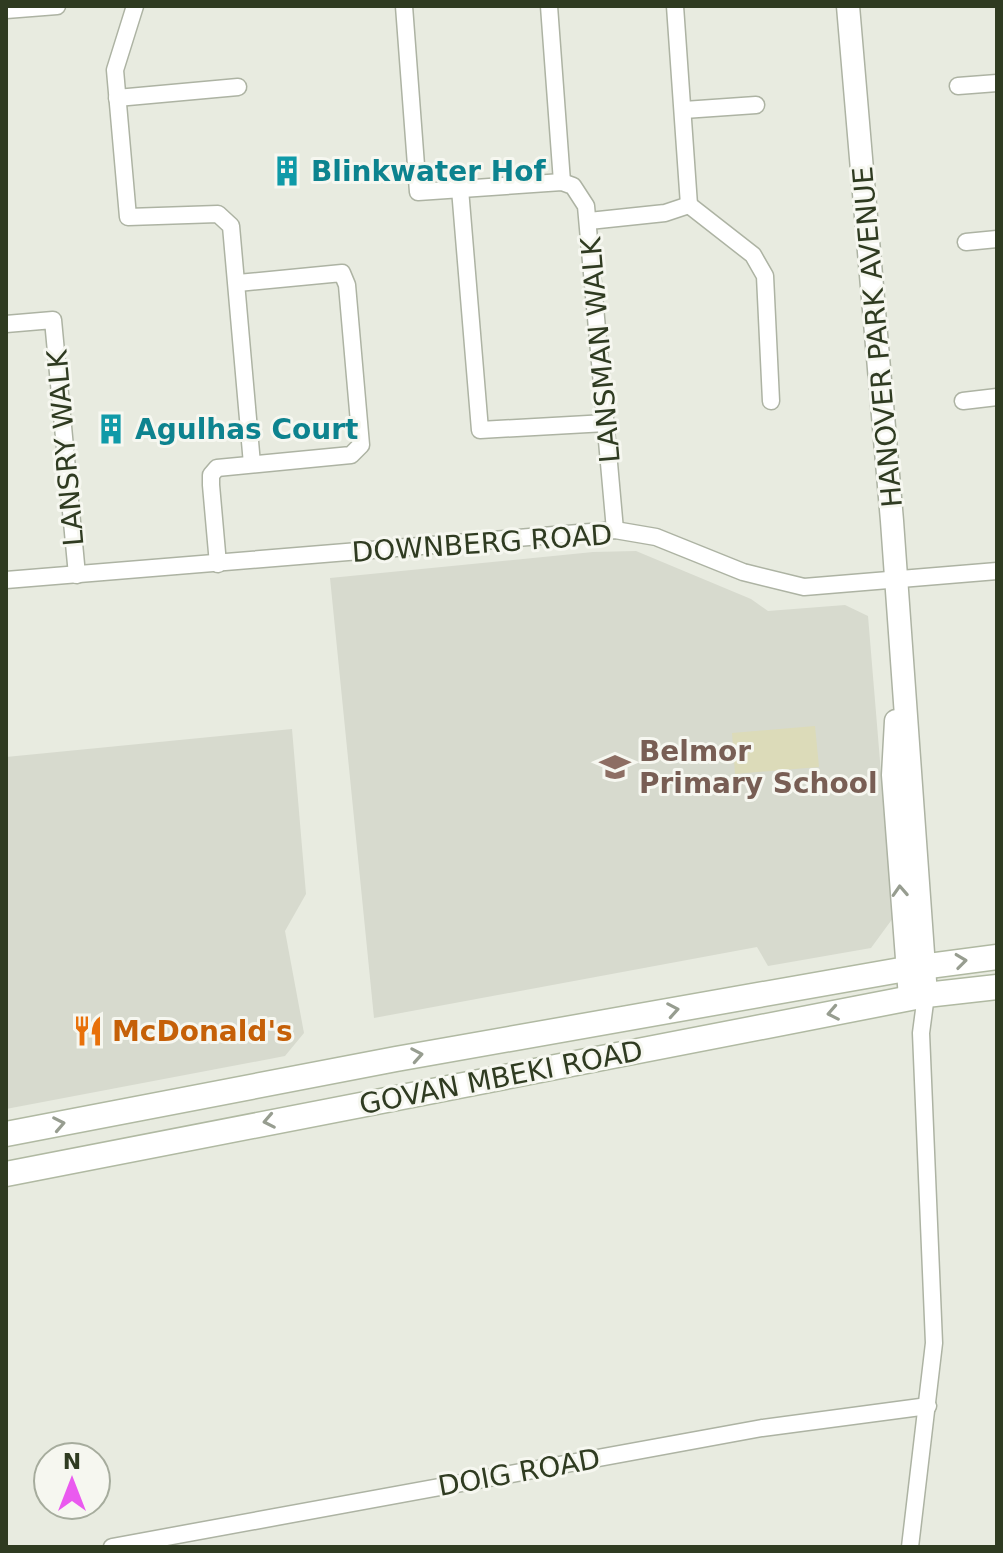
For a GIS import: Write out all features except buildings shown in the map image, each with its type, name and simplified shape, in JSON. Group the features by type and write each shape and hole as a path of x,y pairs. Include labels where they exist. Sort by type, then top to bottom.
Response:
{"main road":[{"name":"GOVAN MBEKI ROAD","path":"6,1134 290,1078 915,967 997,957"},
{"name":"GOVAN MBEKI ROAD","path":"6,1174 918,996 997,987"}],"street":[{"path":"6,10 57,6"},
{"path":"135,6 116,64 128,217 223,217 233,232 252,464"},
{"path":"404,6 418,192 562,182 549,6"},
{"path":"675,6 689,205 753,255 765,276 771,401"},
{"name":"HANOVER PARK AVENUE","path":"848,6 897,579 901,668 893,775 918,996"},
{"path":"958,86 997,83"},
{"path":"117,98 238,87"},
{"path":"684,110 756,105"},
{"name":"LANSMAN WALK","path":"562,182 578,192 586,206 589,221 615,530"},
{"path":"460,189 480,430 606,423"},
{"path":"589,221 665,213 689,205"},
{"path":"966,242 997,239"},
{"path":"218,564 211,475 217,468 351,455 360,449 347,285 342,273 238,283"},
{"name":"LANSRY WALK","path":"6,324 53,320 77,575"},
{"path":"963,401 997,397"},
{"name":"DOWNBERG ROAD","path":"6,580 615,530 656,537 743,572 804,587 997,571"},
{"path":"910,1547 928,1406 935,1299 918,996"},
{"name":"DOIG ROAD","path":"112,1547 762,1428 928,1406"}],"shaded area":[{"name":"Belmor Primary School","path":"636,551 751,599 768,611 845,605 868,616 893,918 871,948 768,966 757,947 374,1018 330,578 593,552"},
{"path":"292,729 306,894 285,931 304,1033 285,1056 6,1109 6,757"}],"green space":[{"path":"815,726 819,767 735,774 732,733"}],"place":[{"name":"Blinkwater Hof","path":"287,171"},
{"name":"Agulhas Court","path":"111,429"},
{"name":"Belmor Primary School","path":"615,767"},
{"name":"McDonald's","path":"88,1031"}]}
